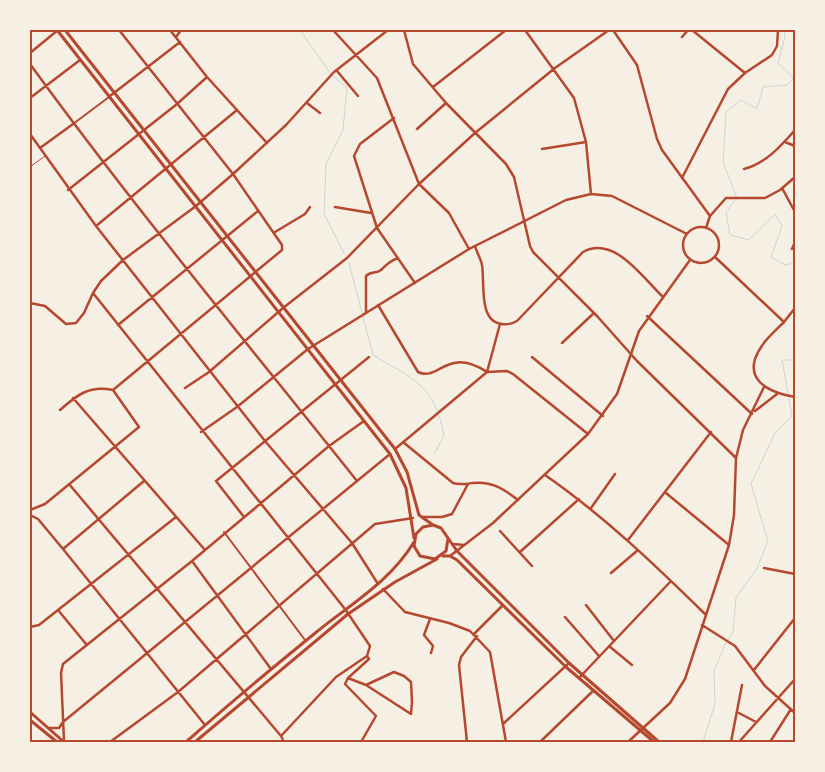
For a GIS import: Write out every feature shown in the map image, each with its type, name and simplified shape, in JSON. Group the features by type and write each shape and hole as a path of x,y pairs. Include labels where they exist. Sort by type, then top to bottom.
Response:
{"main road":[{"path":"58,30 390,454 402,476 413,518 415,550 420,556 432,560 450,556 457,560 566,667 580,676 659,742"},
{"path":"65,30 395,449 406,472 420,517 441,528 457,551 580,676 594,690 642,728 654,742"},
{"path":"186,742 305,641 378,584 401,563 419,530 433,525"},
{"path":"194,742 348,614 383,589 440,557 447,548 448,539"},
{"path":"30,712 64,742"},
{"path":"30,720 57,742"}],"street":[{"path":"30,53 58,30"},
{"path":"60,410 73,398 93,388 113,390 282,250 282,245 276,232 120,30"},
{"path":"170,30 207,77 267,143"},
{"path":"176,37 181,30"},
{"path":"333,30 377,78 419,184 449,212 469,249"},
{"path":"30,303 45,306 63,322 71,324 80,320 92,293 101,281 123,260 196,206 233,174 307,103 328,79 388,30"},
{"path":"404,30 411,60 446,103 506,164 514,176 531,248 558,279 594,313 630,353 736,458"},
{"path":"433,87 506,30"},
{"path":"526,30 555,68 574,98 586,142 591,194"},
{"path":"185,388 209,372 283,308 347,258 419,184 475,133 555,68 609,30"},
{"path":"613,30 637,64 657,139 668,160 710,216"},
{"path":"682,37 690,30 745,73"},
{"path":"682,179 708,131 720,101 732,83 772,55 777,46 778,30"},
{"path":"40,148 180,42"},
{"path":"30,98 80,60"},
{"path":"30,64 102,162 300,413 357,481"},
{"path":"336,72 358,96"},
{"path":"68,190 177,104 207,77"},
{"path":"307,103 320,113"},
{"path":"417,129 446,103"},
{"path":"96,226 237,110"},
{"path":"394,118 360,144 355,152 355,160 377,228 415,283"},
{"path":"744,169 759,163 785,142 795,130"},
{"path":"30,134 68,190 209,372 322,510 352,543 378,584"},
{"path":"542,149 586,142"},
{"path":"785,142 795,146"},
{"path":"706,228 710,216 721,202 731,196 765,198 782,188 795,177"},
{"path":"782,188 795,212"},
{"path":"201,432 237,407 308,349 474,246 566,200 591,194 612,196 687,234"},
{"path":"276,232 305,214 310,207"},
{"path":"334,207 371,213"},
{"path":"118,325 188,270 258,211"},
{"path":"696,228 706,228 718,238 719,248 715,257 706,263 690,260 684,250 684,239 687,234 696,228"},
{"path":"792,249 795,242"},
{"path":"474,246 482,263 486,313 492,320 500,324 514,323 583,252 589,249 605,248 616,252 662,296"},
{"path":"715,257 784,322"},
{"path":"365,313 366,276 371,272 382,269 387,262 399,258"},
{"path":"450,556 466,545 518,500 588,434 602,416 619,388 638,330 690,260"},
{"path":"92,293 315,575 345,609 370,646 366,656 336,677 281,736"},
{"path":"378,305 421,373 428,374 458,361 469,362 487,372 507,371 588,434"},
{"path":"795,308 764,343 755,360 758,378 764,387 777,394 795,397"},
{"path":"562,344 594,313"},
{"path":"647,316 752,414"},
{"path":"395,449 487,372 500,324"},
{"path":"244,517 216,481 369,357"},
{"path":"532,357 602,416"},
{"path":"628,742 670,703 678,692 728,545 734,515 736,458 743,430 764,387"},
{"path":"30,510 45,504 139,427 113,390"},
{"path":"752,414 777,394"},
{"path":"73,398 205,550"},
{"path":"64,742 61,666 86,644 157,590 328,446 364,421"},
{"path":"628,540 711,432"},
{"path":"404,442 448,481 458,485 485,482 495,484 518,500"},
{"path":"48,728 56,729 390,454"},
{"path":"591,508 615,474"},
{"path":"545,475 591,508 628,540 705,614"},
{"path":"64,549 144,481"},
{"path":"69,484 281,736 284,742"},
{"path":"420,517 442,517 452,514 468,484"},
{"path":"666,493 728,545"},
{"path":"520,552 579,499"},
{"path":"30,515 38,519 64,549 205,725"},
{"path":"30,626 38,625 176,517"},
{"path":"110,742 178,692 216,661 375,524 413,518"},
{"path":"500,531 532,566"},
{"path":"224,532 252,567 305,641"},
{"path":"450,543 466,545"},
{"path":"611,573 639,550"},
{"path":"192,561 272,669"},
{"path":"764,568 795,574"},
{"path":"580,676 671,581"},
{"path":"383,589 406,612 449,623 476,635 490,652 506,742"},
{"path":"467,742 458,665 461,657 476,635 503,605"},
{"path":"586,605 614,641"},
{"path":"58,610 86,644"},
{"path":"565,617 599,656"},
{"path":"754,670 795,618"},
{"path":"430,619 424,635 433,646 431,653"},
{"path":"702,625 735,646 777,698 795,712"},
{"path":"609,646 632,665"},
{"path":"361,742 376,716 345,684 348,678 369,659 366,656"},
{"path":"503,724 569,663"},
{"path":"348,678 366,685 407,714 412,713 411,684 404,676 394,672 366,685"},
{"path":"739,742 795,679"},
{"path":"732,742 731,735 739,713 742,685"},
{"path":"540,742 594,690"},
{"path":"770,742 791,709"},
{"path":"739,713 756,722"}],"lane":[{"path":"30,167 45,156"}],"waterway":[{"path":"300,30 330,73 347,88 343,130 326,164 324,214 344,253"},
{"path":"784,30 785,37 778,63 794,78 787,85 763,87 757,109 741,100 726,112 723,162 737,198 726,212 730,235 749,240 775,214 782,226 771,257 785,265 795,263"},
{"path":"349,263 373,355 420,385 435,405 444,436 434,454"},
{"path":"703,742 715,704 714,671 725,644 733,632 736,598 757,568 768,541 751,484 775,433 792,416 782,360 795,360"}]}
